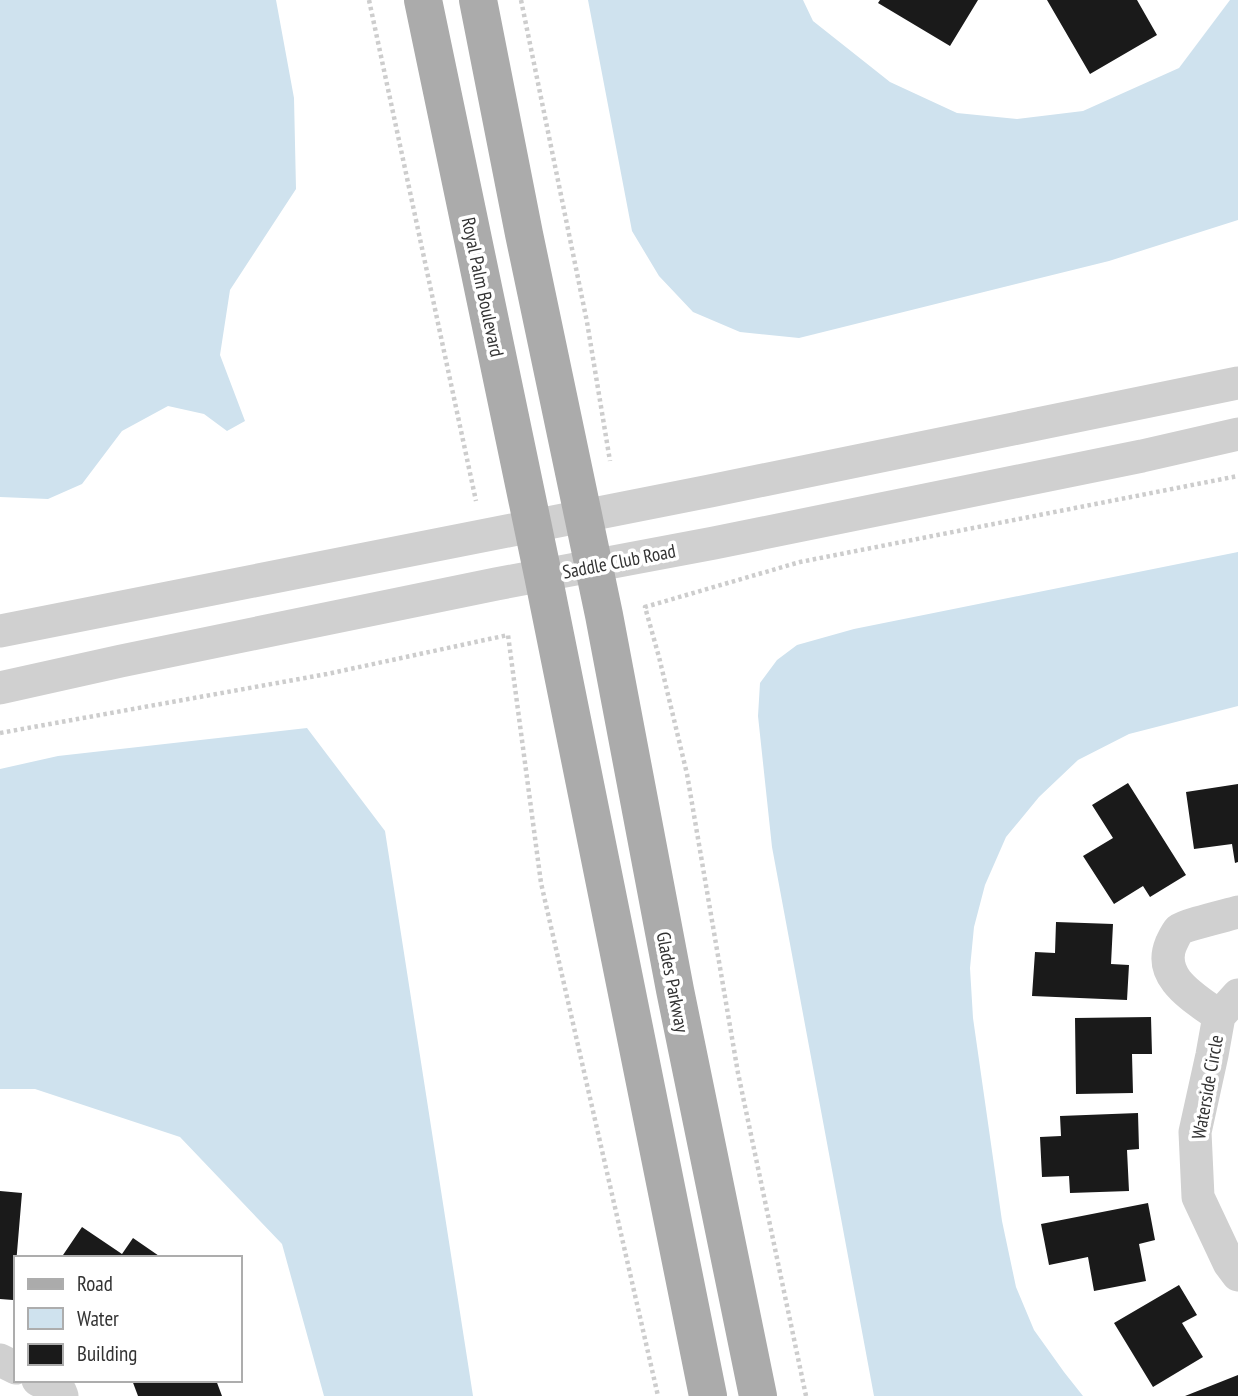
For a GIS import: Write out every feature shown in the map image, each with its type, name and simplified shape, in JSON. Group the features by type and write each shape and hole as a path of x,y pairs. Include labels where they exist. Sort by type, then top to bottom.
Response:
{"main road":[{"name":"Royal Palm Boulevard","path":"423,0 543,575"},
{"path":"478,0 594,566"},
{"name":"Glades Parkway","path":"594,566 674,990 758,1396"},
{"path":"543,575 708,1396"}],"street":[{"path":"0,631 1238,383"},
{"name":"Saddle Club Road","path":"0,688 543,575 1142,456 1238,434"},
{"name":"Waterside Circle","path":"1238,912 1180,928 1167,955 1171,975 1195,998 1228,1005 1212,1055 1195,1132 1198,1197 1228,1263 1238,1275"},
{"path":"42,1382 60,1391 62,1396"}],"path":[{"path":"369,0 476,501"},
{"path":"521,0 587,322 610,461"},
{"path":"806,1396 738,1073 687,774 645,607 800,562 1238,476"},
{"path":"0,733 327,674 508,635 541,883 658,1396"}],"water":[{"path":"0,0 276,0 294,98 296,189 230,290 220,355 245,421 227,431 204,414 168,406 122,431 82,484 48,499 0,497"},
{"path":"588,0 803,0 813,21 890,82 957,113 1017,119 1083,111 1179,68 1230,0 1238,0 1238,220 1109,261 799,338 740,332 693,312 659,276 632,231"},
{"path":"1238,552 1238,706 1129,734 1078,760 1039,797 1006,837 985,885 974,927 970,968 973,1018 1002,1221 1016,1287 1034,1330 1083,1396 874,1396 772,847 758,716 760,683 777,660 797,645 854,629"},
{"path":"307,728 385,831 473,1396 324,1396 282,1244 180,1137 35,1089 0,1089 0,769 58,756"}],"building":[{"path":"880,0 978,0 950,46 878,3"},
{"path":"1047,0 1137,0 1157,35 1090,74"},
{"path":"1128,783 1186,875 1150,897 1143,886 1114,904 1083,856 1113,838 1092,805"},
{"path":"1238,784 1238,862 1235,863 1232,844 1194,849 1186,792"},
{"path":"1056,922 1113,924 1111,964 1129,965 1127,1000 1032,996 1035,952 1055,953"},
{"path":"1151,1017 1152,1054 1132,1054 1133,1093 1076,1094 1075,1018"},
{"path":"1138,1113 1139,1149 1127,1150 1129,1191 1070,1193 1069,1176 1042,1177 1040,1137 1061,1136 1060,1116"},
{"path":"0,1191 22,1193 17,1256 14,1256 13,1300 0,1299"},
{"path":"1148,1203 1155,1240 1139,1244 1146,1281 1094,1291 1088,1257 1049,1265 1041,1224"},
{"path":"82,1227 122,1254 133,1238 159,1256 62,1256"},
{"path":"1179,1285 1197,1315 1182,1323 1203,1357 1153,1387 1114,1323"},
{"path":"1238,1375 1238,1396 1185,1396"},
{"path":"133,1382 217,1382 222,1396 138,1396"}]}
